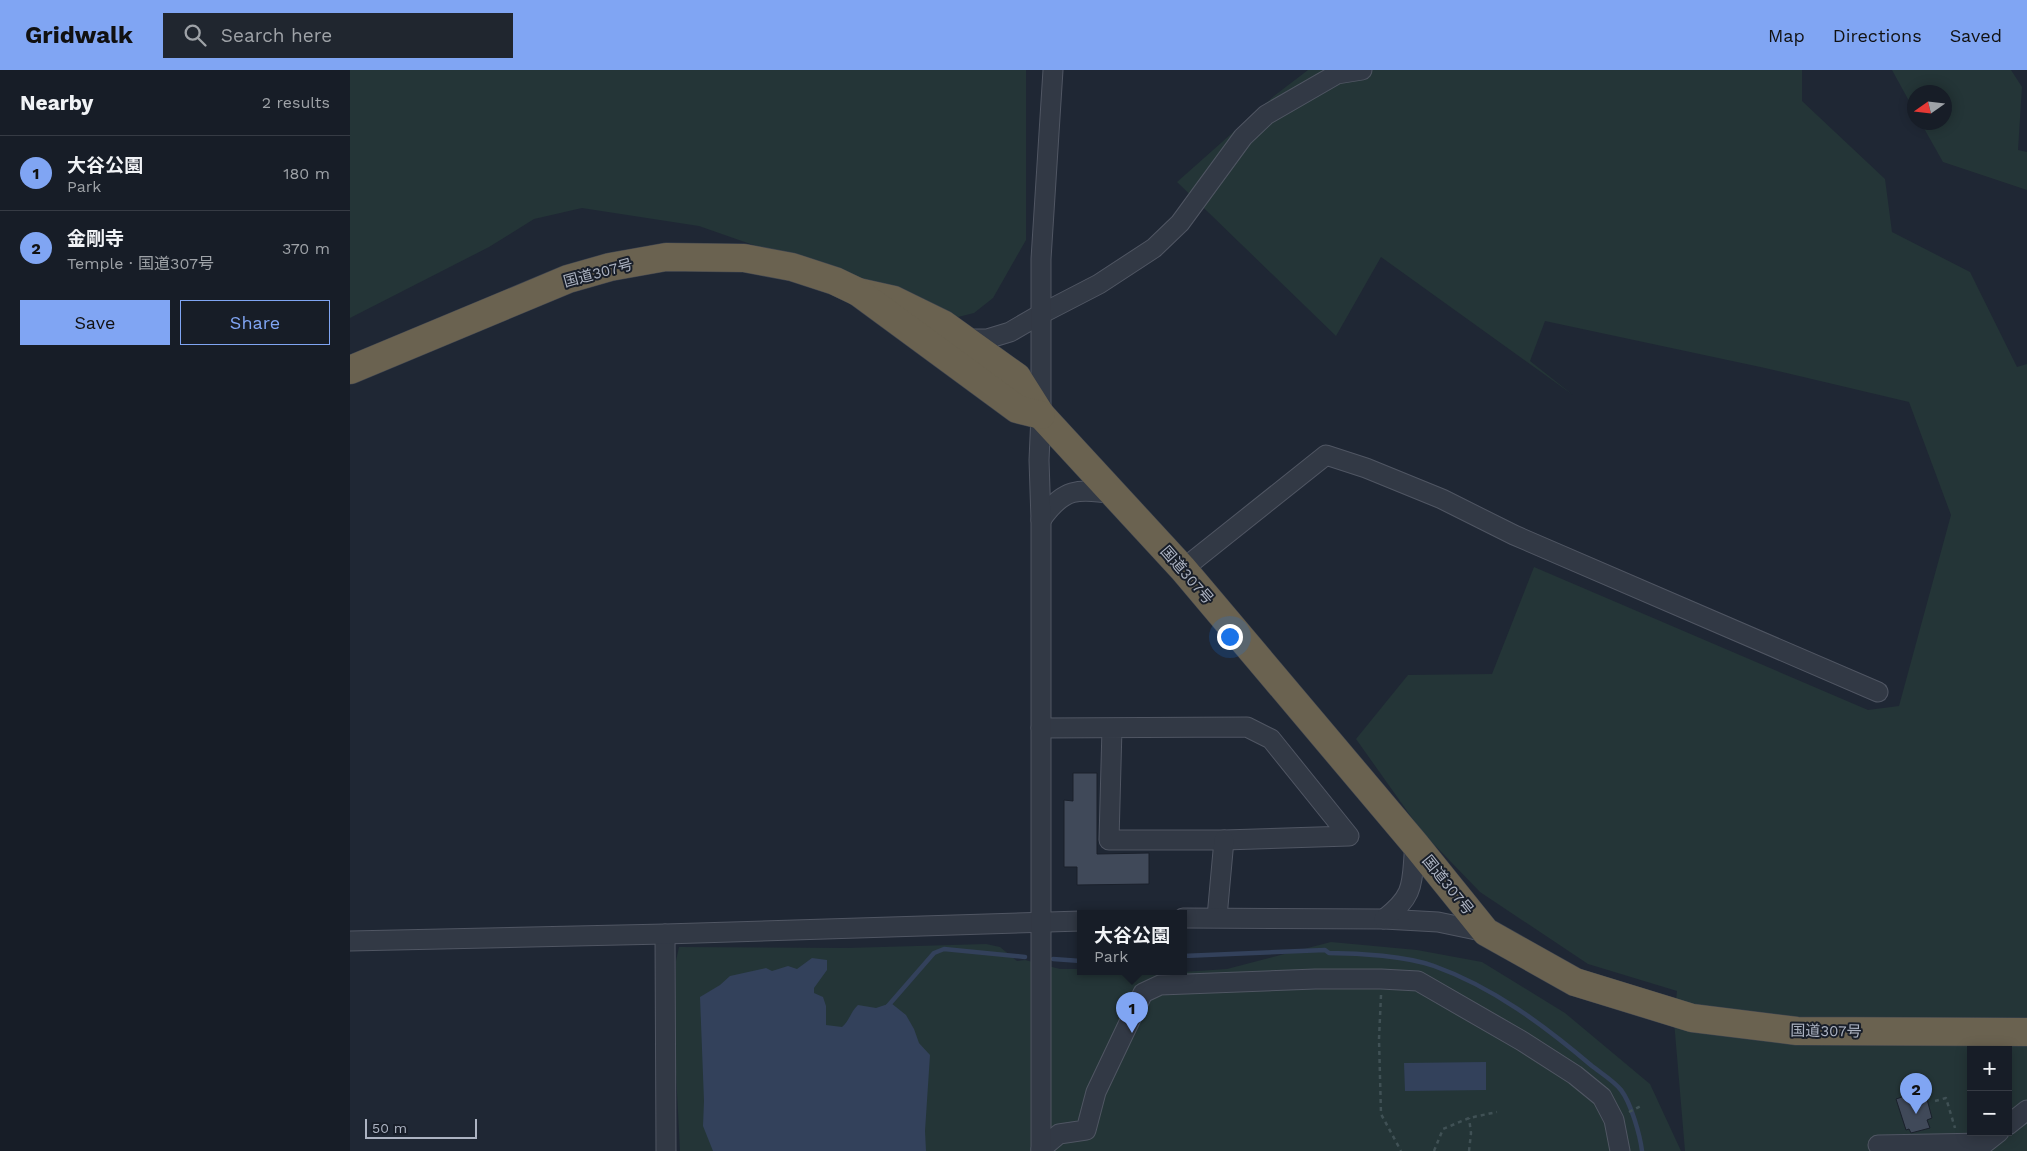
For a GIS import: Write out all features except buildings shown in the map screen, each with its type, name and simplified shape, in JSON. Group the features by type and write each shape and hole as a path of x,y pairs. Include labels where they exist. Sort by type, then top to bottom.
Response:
{"highway":[{"name":"国道307号","path":"350,370 568,279 610,267 666,257 744,258 792,267 835,281 858,292 1017,409 1041,415"},
{"name":"国道307号","path":"858,292 894,300 943,324 1017,377 1041,415 1183,568 1415,844 1486,932 1575,982 1692,1018 1797,1031 2027,1032"}],"street":[{"path":"1041,1150 1041,520 1039,460 1041,415 1041,259 1053,70"},
{"path":"965,339 988,339 1010,332 1099,284 1154,248 1180,223 1242,137 1266,115 1337,74 1362,70"},
{"path":"1183,568 1326,455 1366,468 1442,499 1514,536 1878,692"},
{"path":"1041,520 1060,497 1074,491 1088,490 1114,494"},
{"path":"1041,728 1247,727 1271,739 1349,836 1224,840 1109,840 1112,728"},
{"path":"1217,917 1224,840"},
{"path":"1384,919 1401,906 1410,891 1415,844"},
{"path":"1187,918 1384,919 1438,922 1486,932"},
{"path":"350,941 665,934 1077,921"},
{"path":"665,934 666,1151"},
{"path":"1041,1150 1059,1134 1086,1130 1096,1092 1143,993 1160,985 1384,979 1418,981 1514,1036 1575,1075 1602,1097 1614,1120 1620,1151"},
{"path":"2012,1122 2027,1110"},
{"path":"1878,1145 1985,1143 1994,1136"}],"path":[{"path":"1384,979 1380,996 1379,1039 1381,1114 1401,1151"},
{"path":"1935,1101 1946,1098 1960,1143"},
{"path":"1434,1151 1442,1129 1469,1118 1496,1112"},
{"path":"1469,1118 1471,1133 1469,1151"}],"shaded area":[{"path":"350,70 1026,70 1026,240 993,298 974,313 958,317 699,226 582,208 534,219 489,247 350,318"},
{"path":"1308,70 1802,70 1802,101 1885,179 1892,232 1970,272 2017,367 2027,364 2027,1151 1685,1151 1674,1021 1677,991 1588,964 1480,892 1422,832 1356,739 1408,675 1492,674 1534,567 1868,710 1899,706 1951,515 1909,402 1765,368 1545,321 1530,361 1573,395 1381,257 1336,336 1177,182 1274,96"},
{"path":"1892,70 2011,70 2022,87 2018,150 2027,152 2027,190 1943,162 1925,130 1952,130 1952,85 1907,85 1907,97"},
{"path":"1331,942 1417,950 1482,962 1565,1013 1650,1084 1681,1151 680,1151 675,1054 676,961 679,947 847,948 986,944 1000,947 1017,961 1025,960 1060,969 1077,969 1077,975 1187,975 1187,972 1227,969"}],"water":[{"path":"812,958 827,960 827,970 814,988 814,993 823,997 826,1006 826,1025 842,1027 858,1005 876,1008 891,1003 906,1015 919,1043 930,1055 925,1131 926,1151 713,1151 703,1126 704,1101 700,997 720,985 730,976 766,968 772,971 788,966 797,969"},
{"path":"1486,1062 1486,1090 1405,1091 1404,1063"}],"waterway":[{"path":"887,1007 934,953 944,949 1025,957"},
{"path":"1187,956 1325,950 1329,953 1396,957 1434,966 1456,975 1498,996 1518,1009 1556,1036 1615,1083 1625,1096 1632,1111 1642,1151"},
{"path":"1053,959 1077,961"}],"place":[{"name":"大谷公園","path":"1132,1033"},
{"name":"金剛寺","path":"1916,1114"}]}
